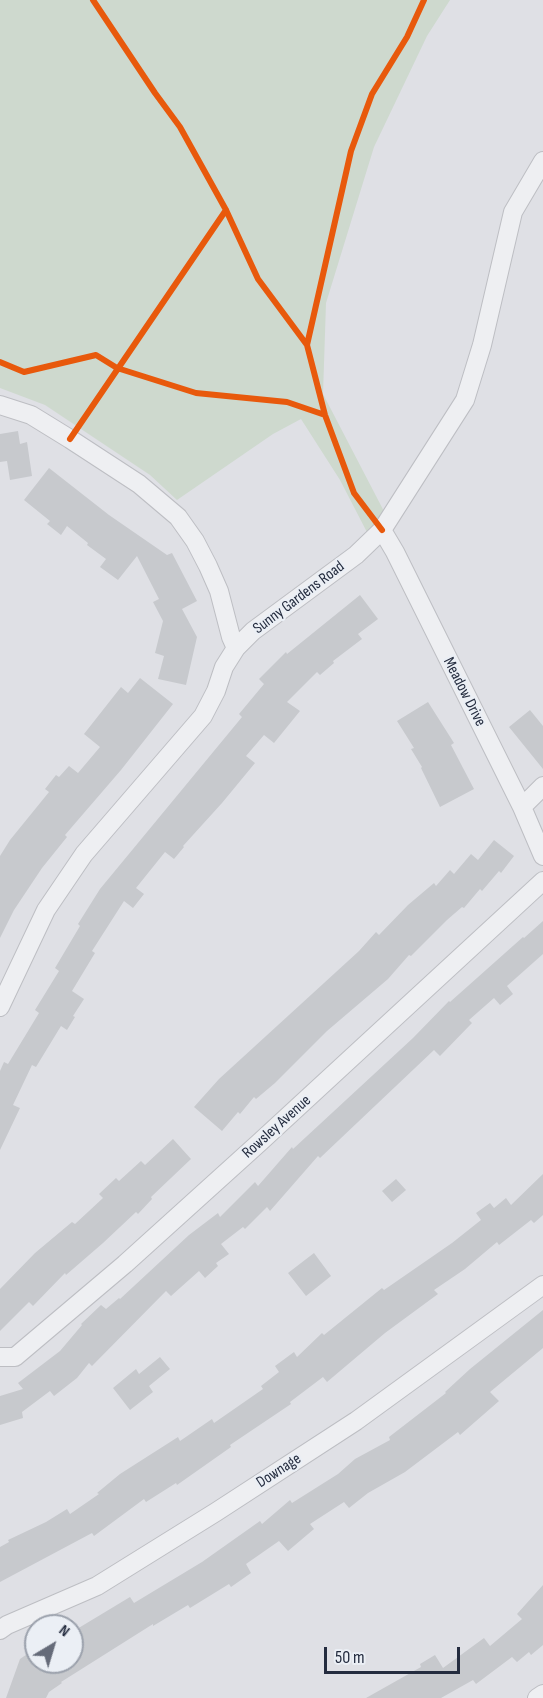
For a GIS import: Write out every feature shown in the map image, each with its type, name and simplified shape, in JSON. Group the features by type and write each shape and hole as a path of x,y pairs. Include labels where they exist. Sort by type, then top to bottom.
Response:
{"street":[{"name":"Sunny Gardens Road","path":"0,1007 46,910 84,854 203,716 216,691 224,667 236,648 261,625 356,555 382,530 465,400 482,345 513,212 543,161"},
{"path":"0,405 31,415 70,439 139,484 178,517 195,541 208,566 219,591 236,648"},
{"name":"Meadow Drive","path":"382,530 522,807 543,856"},
{"path":"522,807 543,786"},
{"name":"Rowsley Avenue","path":"0,1357 15,1357 125,1264 310,1097 543,881"},
{"name":"Downage","path":"0,1630 97,1586 216,1512 356,1421 543,1285"},
{"path":"537,1698 543,1694"}],"shaded area":[{"path":"0,0 450,0 427,36 374,147 326,303 323,394 388,519 371,540 340,480 301,419 273,434 177,500 150,475 45,405 0,388"}],"building":[{"path":"18,431 20,444 27,442 32,476 10,480 7,461 0,462 0,434"},
{"path":"49,468 109,515 167,555 172,553 197,601 182,609 197,637 186,685 158,679 164,656 155,653 163,621 153,602 159,599 137,556 118,580 100,567 106,559 87,545 88,543 67,526 61,535 47,524 50,521 24,500"},
{"path":"360,595 378,619 358,634 362,639 333,661 334,663 320,675 317,672 287,702 300,711 274,743 264,735 246,756 255,763 222,803 174,859 165,852 136,888 144,894 133,908 124,901 92,951 95,953 72,991 84,999 73,1016 75,1017 67,1030 61,1026 36,1067 32,1065 13,1105 20,1108 0,1150 0,1071 4,1062 8,1064 39,1013 35,1010 59,971 55,968 100,889 242,717 239,714 264,684 259,679 286,652 287,654"},
{"path":"140,678 173,704 121,770 65,835 67,837 42,868 14,910 0,938 0,856 49,792 45,789 56,775 59,777 69,766 78,773 100,747 84,734 121,687 128,693"},
{"path":"428,702 454,743 451,745 474,789 440,807 411,749 414,748 397,721"},
{"path":"530,710 543,726 543,769 509,727"},
{"path":"494,840 514,856 501,873 499,871 482,891 480,889 464,908 462,907 447,920 411,956 409,955 388,979 327,1031 275,1083 256,1099 254,1097 222,1131 194,1107 219,1079 359,951 376,932 379,935 408,905 434,883 436,886 450,870 454,874 471,854 478,860"},
{"path":"543,921 543,954 507,986 513,994 500,1005 494,998 469,1020 472,1023 440,1056 434,1050 320,1158 318,1156 270,1211 267,1207 245,1229 243,1227 221,1244 229,1254 216,1263 218,1266 205,1278 199,1271 171,1296 166,1291 92,1366 89,1363 77,1378 54,1396 50,1391 22,1412 23,1418 0,1425 0,1396 23,1389 18,1383 60,1351 81,1324 101,1305 106,1309 120,1299 189,1235 218,1213 220,1217 255,1182 258,1186 292,1147 293,1149 413,1038 449,1001"},
{"path":"173,1139 191,1159 151,1197 152,1199 138,1214 136,1212 66,1275 65,1273 33,1306 29,1302 0,1331 0,1289 35,1253 72,1222 75,1224 103,1198 99,1194 116,1178 119,1181 141,1161 145,1165"},
{"path":"543,1174 543,1215 534,1223 531,1220 499,1245 497,1242 465,1269 434,1290 438,1294 385,1333 327,1382 323,1377 290,1402 291,1404 230,1445 231,1447 177,1485 176,1483 146,1502 144,1499 94,1536 92,1533 0,1582 0,1547 9,1542 8,1540 67,1509 70,1514 99,1494 97,1493 120,1474 178,1437 180,1441 212,1419 214,1423 263,1389 261,1386 279,1372 275,1366 294,1352 297,1357 322,1333 324,1335 382,1288 384,1290 481,1220 476,1213 490,1203 494,1208 506,1198 511,1205"},
{"path":"396,1179 406,1190 392,1202 382,1191"},
{"path":"314,1253 331,1276 306,1296 288,1273"},
{"path":"543,1310 543,1348 490,1392 499,1401 460,1435 458,1432 405,1472 368,1493 349,1508 344,1502 310,1524 314,1529 288,1551 279,1541 246,1564 251,1573 231,1587 229,1584 190,1608 188,1605 153,1626 153,1624 84,1668 84,1625 130,1597 134,1603 202,1562 260,1521 262,1524 290,1500 292,1503 338,1474 355,1459 390,1440 389,1437 446,1393 470,1369"},
{"path":"160,1357 170,1369 149,1386 153,1392 130,1410 113,1388 136,1369 139,1374"},
{"path":"543,1585 543,1645 531,1655 529,1652 517,1662 512,1657 476,1684 473,1680 441,1698 366,1698 421,1667 420,1664 435,1655 443,1668 484,1638 490,1646 522,1619 517,1614"},
{"path":"24,1656 24,1674 74,1674 49,1692 46,1698 6,1698 20,1659"}],"cycle path":[{"path":"93,0 180,127 226,210 258,279 307,345 325,415 354,493 382,530"},
{"path":"307,345 351,151 372,94 407,37 424,0"},
{"path":"70,439 226,210"},
{"path":"0,362 24,372 96,355 117,368 196,393 287,402 325,415"}]}
